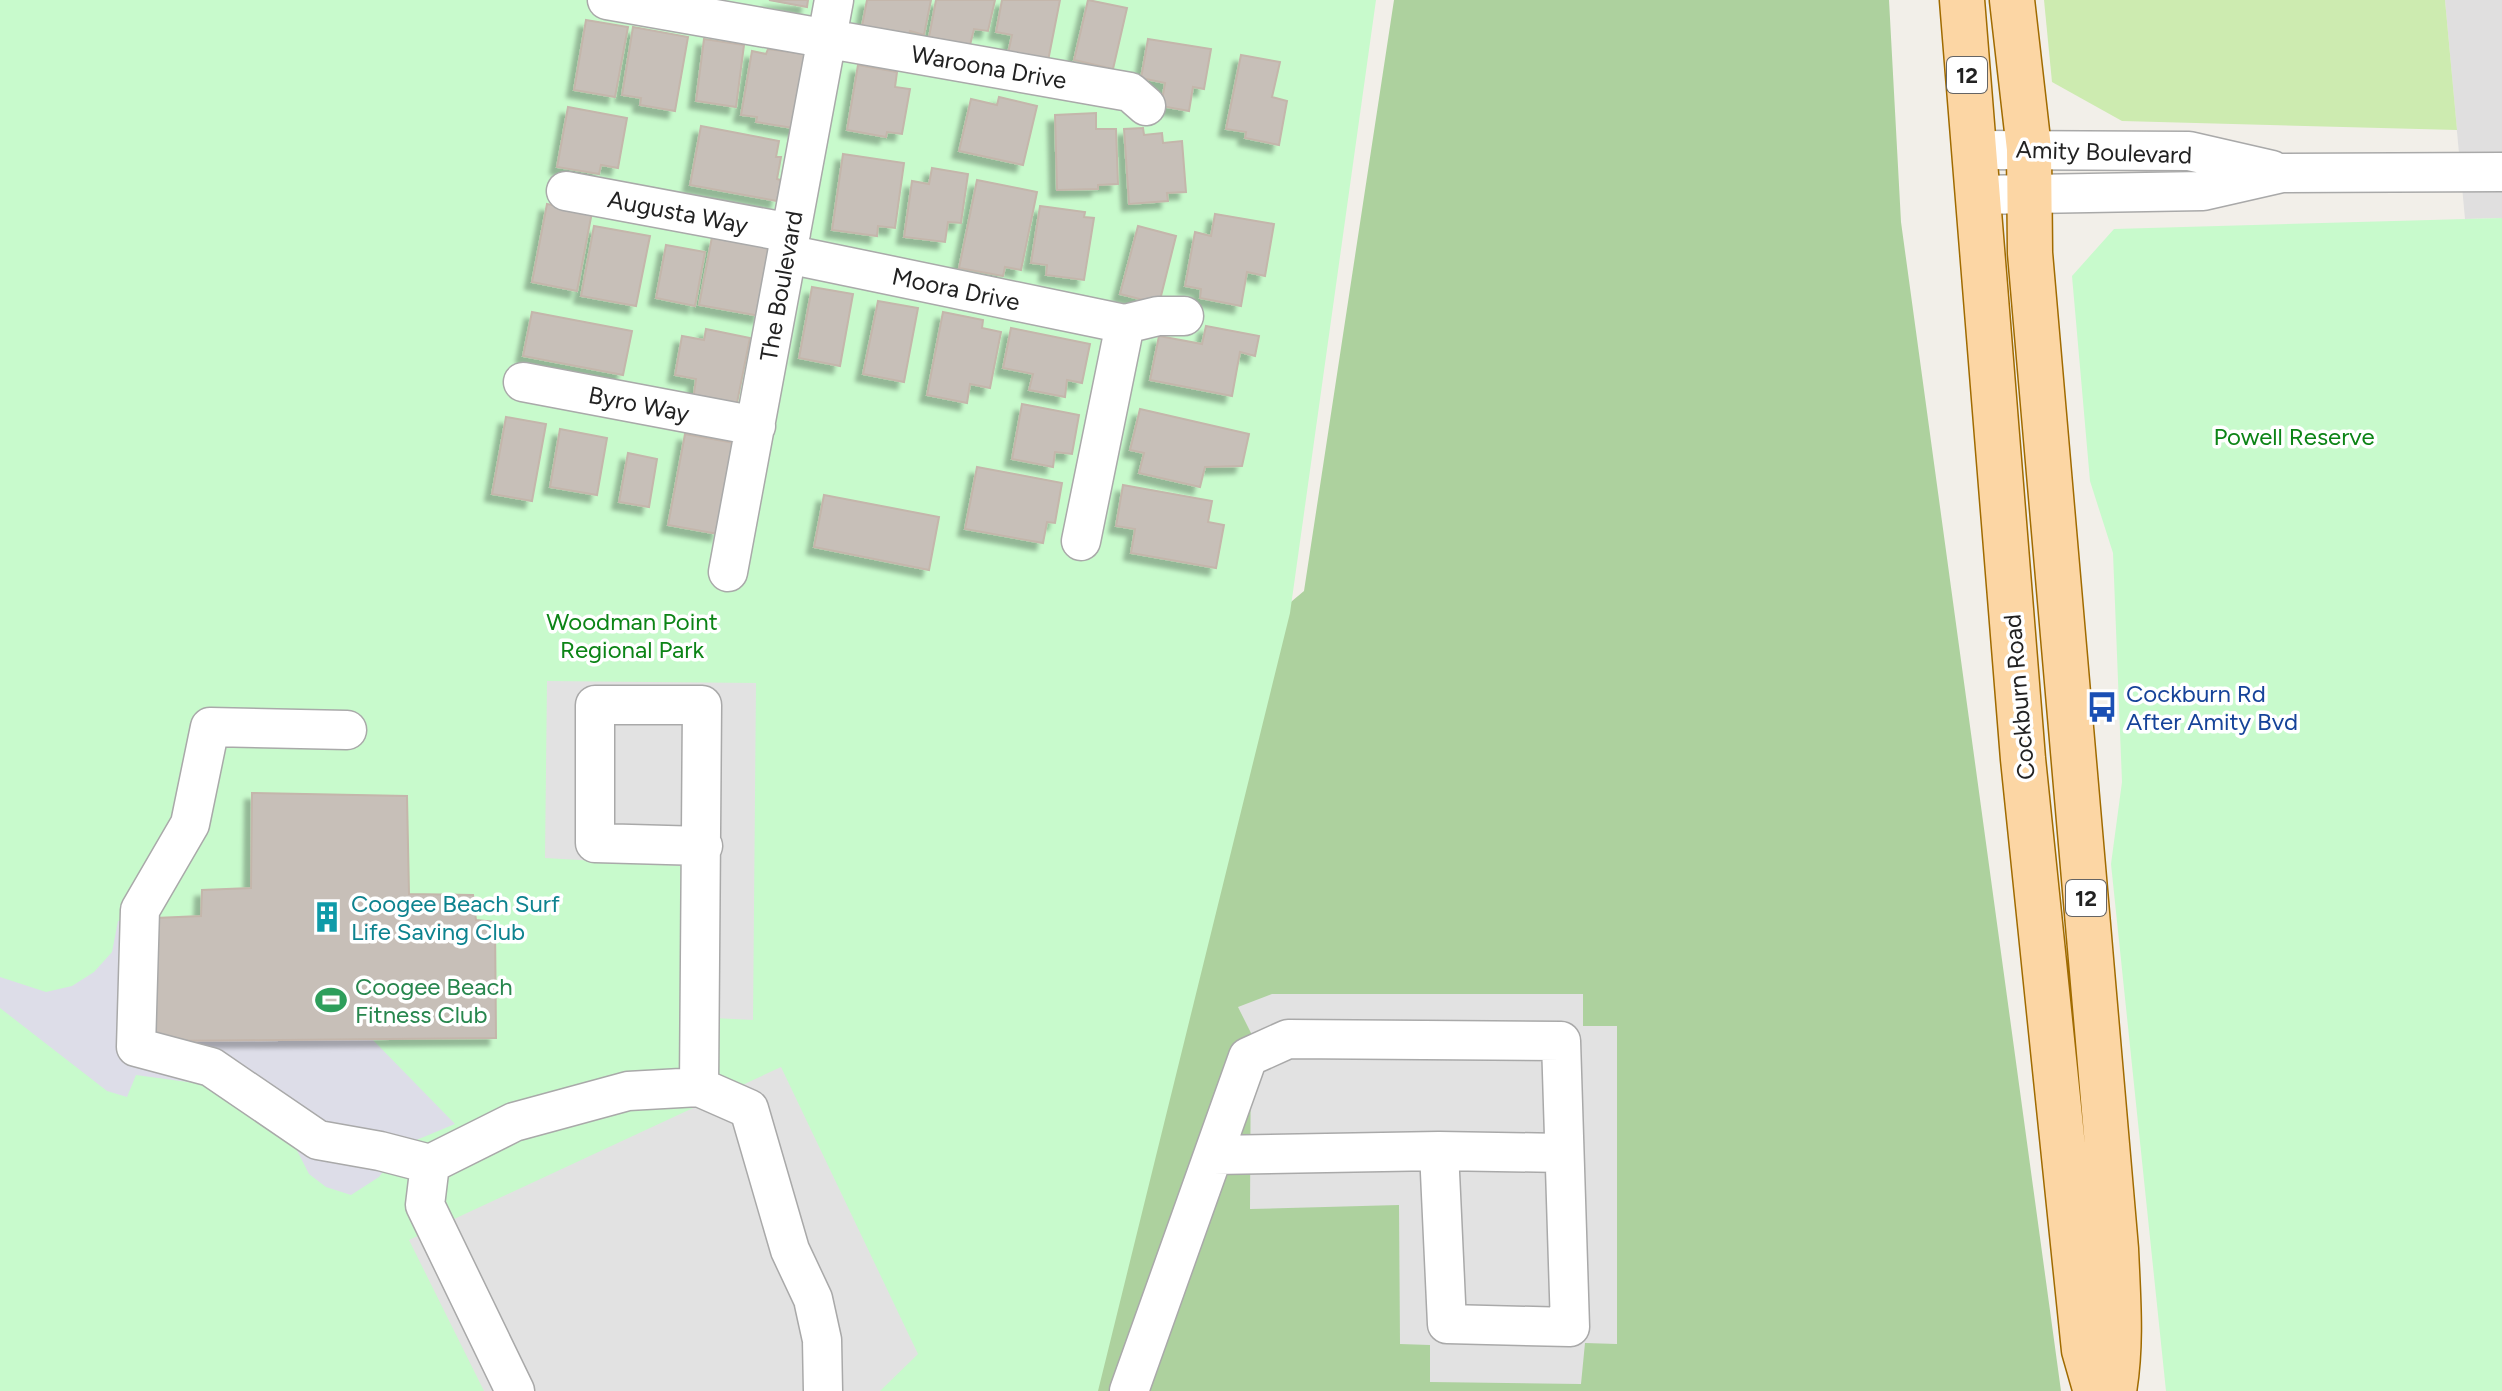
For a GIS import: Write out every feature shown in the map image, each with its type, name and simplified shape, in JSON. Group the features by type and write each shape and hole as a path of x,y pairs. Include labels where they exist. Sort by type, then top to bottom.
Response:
{"main road":[{"name":"Cockburn Road","path":"1962,0 2023,759 2084,1350 2098,1391"},
{"name":"Cockburn Road","path":"2012,0 2029,149 2030,253 2116,1249 2119,1331 2114,1391"}],"street":[{"name":"Waroona Drive","path":"607,0 1130,92 1146,106"},
{"name":"The Boulevard","path":"728,572 834,0"},
{"name":"Amity Boulevard","path":"1972,150 2189,151 2282,173"},
{"name":"Amity Boulevard","path":"1976,195 2203,191 2282,173 2502,172"},
{"name":"Augusta Way","path":"566,191 789,244"},
{"name":"Moora Drive","path":"789,244 1125,324 1158,316 1184,316"},
{"path":"1081,541 1125,324"},
{"name":"Byro Way","path":"523,382 756,426"},
{"path":"699,1087 703,846 702,705 595,705 595,843 703,846"},
{"path":"347,730 210,727 190,824 140,910 136,1047 211,1067 318,1140 430,1164 514,1122 628,1091 699,1087 749,1109 790,1250 813,1299 822,1340 823,1391"},
{"path":"1129,1391 1248,1057 1288,1039 1561,1041 1570,1327 1447,1324 1439,1151"},
{"path":"1214,1155 1439,1151 1563,1153"},
{"path":"430,1164 425,1205 515,1391"}],"shaded area":[{"path":"2445,0 2502,0 2502,218 2465,219"},
{"path":"547,681 756,683 753,1020 714,1018 716,868 545,858"},
{"path":"156,918 155,1040 372,1039 455,1124 414,1141 396,1155 379,1177 351,1195 326,1187 309,1174 286,1129 202,1084 136,1075 127,1097 107,1091 0,1008 0,977 46,992 72,986 94,972 112,952 118,921"},
{"path":"1272,994 1583,994 1583,1026 1617,1026 1617,1344 1585,1343 1581,1384 1430,1382 1430,1345 1400,1344 1399,1205 1250,1209 1251,1033 1238,1007"},
{"path":"781,1067 918,1354 880,1391 484,1391 409,1240"}],"green space":[{"name":"Woodman Point Regional Park","path":"0,0 1376,0 1290,613 1098,1391 0,1391"},
{"path":"1394,0 1889,0 1901,222 2061,1391 959,1391 1193,684 1304,591"},
{"path":"2044,0 2445,0 2457,130 2122,121 2052,82"},
{"name":"Powell Reserve","path":"2502,218 2502,1391 2166,1391 2111,864 2122,782 2113,553 2090,481 2072,276 2114,229"}],"building":[{"path":"769,0 808,0 807,7"},
{"path":"867,0 931,0 924,35 910,31 908,40 861,31"},
{"path":"936,0 995,0 988,31 974,29 970,45 929,37"},
{"path":"1002,0 1060,0 1048,61 1008,53 1012,35 996,32"},
{"path":"1088,0 1127,8 1113,69 1074,60"},
{"path":"586,20 628,27 615,97 574,90"},
{"path":"633,27 688,37 675,111 640,105 641,98 622,95"},
{"path":"704,39 744,45 736,107 696,101"},
{"path":"1148,39 1211,49 1204,89 1193,87 1189,111 1161,106 1165,83 1141,78"},
{"path":"768,49 811,55 799,129 756,122 757,117 741,115 752,51 766,54"},
{"path":"1241,55 1280,62 1272,97 1287,101 1279,145 1245,138 1246,132 1226,129"},
{"path":"858,65 897,72 895,87 910,89 902,134 887,132 886,137 847,130"},
{"path":"999,97 1037,106 1023,165 959,151 971,99 997,105"},
{"path":"568,107 627,118 618,168 601,165 599,174 557,167"},
{"path":"1096,113 1096,129 1116,129 1118,184 1098,185 1098,189 1057,190 1055,115"},
{"path":"701,126 779,141 776,157 781,157 777,179 781,180 777,201 690,185"},
{"path":"1143,128 1144,135 1162,133 1163,143 1182,141 1186,192 1167,193 1168,201 1129,204 1124,129"},
{"path":"843,154 904,163 895,228 878,226 877,236 832,230"},
{"path":"932,168 968,174 961,223 948,222 945,242 904,237 912,181 929,184"},
{"path":"977,180 1037,192 1021,270 1005,267 1003,276 959,268"},
{"path":"547,204 592,212 577,291 532,282"},
{"path":"1040,206 1085,212 1084,217 1094,218 1084,280 1046,275 1047,265 1031,263"},
{"path":"1215,214 1274,224 1265,276 1247,272 1241,306 1200,298 1201,289 1185,286 1195,232 1211,236"},
{"path":"594,226 650,236 636,306 581,296"},
{"path":"1138,226 1176,236 1159,304 1120,294"},
{"path":"712,237 774,249 760,316 699,305"},
{"path":"666,245 705,252 695,306 656,298"},
{"path":"812,287 853,294 840,366 799,358"},
{"path":"878,301 918,308 904,382 863,374"},
{"path":"532,312 632,331 623,375 523,356"},
{"path":"943,312 983,320 982,328 1001,332 990,388 970,384 967,403 927,395"},
{"path":"1206,326 1259,336 1255,356 1240,352 1232,396 1150,380 1159,336 1202,344"},
{"path":"1011,328 1090,344 1082,383 1067,380 1065,397 1029,390 1033,374 1003,368"},
{"path":"706,329 750,338 736,408 693,400 696,379 675,375 682,336 704,340"},
{"path":"1022,404 1079,415 1072,454 1055,452 1053,467 1012,459"},
{"path":"1140,409 1249,434 1242,466 1205,467 1200,487 1139,473 1144,453 1130,450"},
{"path":"506,417 546,424 532,501 492,494"},
{"path":"560,429 607,438 597,495 550,487"},
{"path":"685,434 734,443 718,534 668,525"},
{"path":"628,453 657,459 649,507 619,502"},
{"path":"977,467 1062,483 1055,523 1047,522 1043,543 965,529"},
{"path":"1123,485 1212,501 1208,522 1224,525 1216,568 1131,553 1135,529 1116,526"},
{"path":"824,495 939,517 929,570 814,547"},
{"name":"Coogee Beach Surf Life Saving Club","path":"252,793 407,796 409,894 473,895 476,920 495,922 496,1038 155,1041 156,918 201,916 202,890 251,888"}],"place":[{"name":"Cockburn Rd After Amity Bvd","path":"2102,707"},
{"name":"Coogee Beach Surf Life Saving Club","path":"327,917"},
{"name":"Coogee Beach Fitness Club","path":"331,1000"}]}
